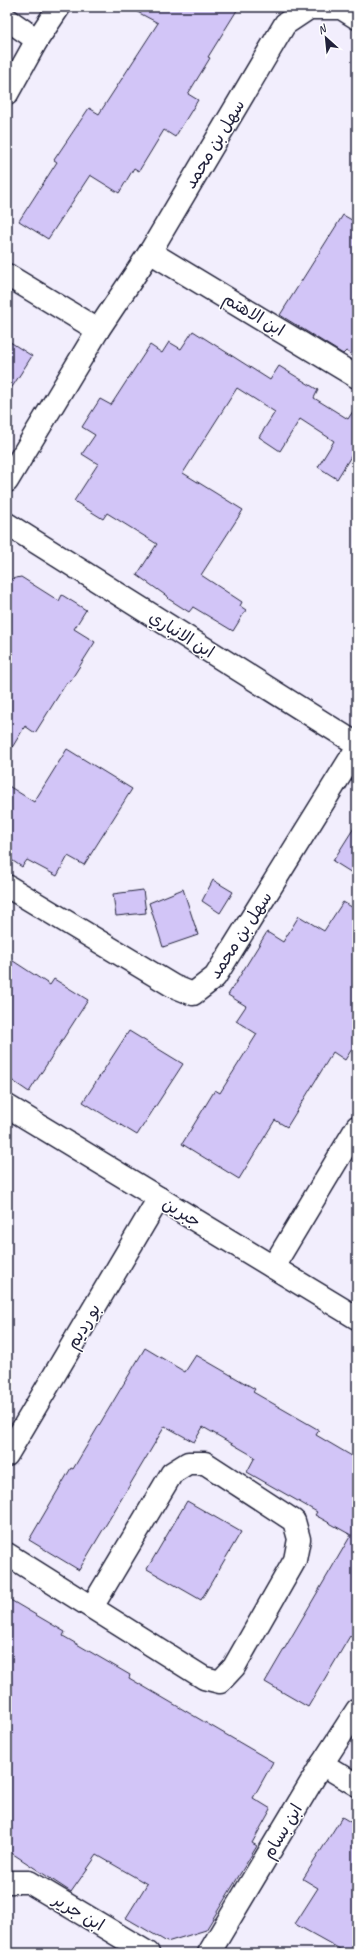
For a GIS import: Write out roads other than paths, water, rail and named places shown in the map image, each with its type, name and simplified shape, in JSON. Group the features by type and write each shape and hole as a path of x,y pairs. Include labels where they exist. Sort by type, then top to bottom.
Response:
{"street":[{"path":"7,94 37,40 59,7"},
{"name":"سهل بن محمد","path":"7,481 98,330 150,252 284,24 309,8 341,8 357,18"},
{"path":"7,19 37,40"},
{"name":"ابن الاهتم","path":"150,252 357,377"},
{"path":"7,275 98,330"},
{"name":"ابن الانباري","path":"7,524 357,744"},
{"name":"سهل بن محمد","path":"7,886 173,986 193,994 215,977 357,748"},
{"name":"جبرين","path":"7,1106 357,1318"},
{"path":"273,1267 357,1127"},
{"name":"بو رديم","path":"7,1455 159,1198"},
{"path":"7,1554 204,1678 220,1682 234,1667 295,1560 299,1539 294,1521 205,1463 188,1463 172,1473 92,1607"},
{"name":"ابن بسام","path":"210,1953 322,1764 357,1710"},
{"path":"322,1764 357,1785"},
{"name":"ابن جرير","path":"7,1882 29,1882 148,1953"}]}
